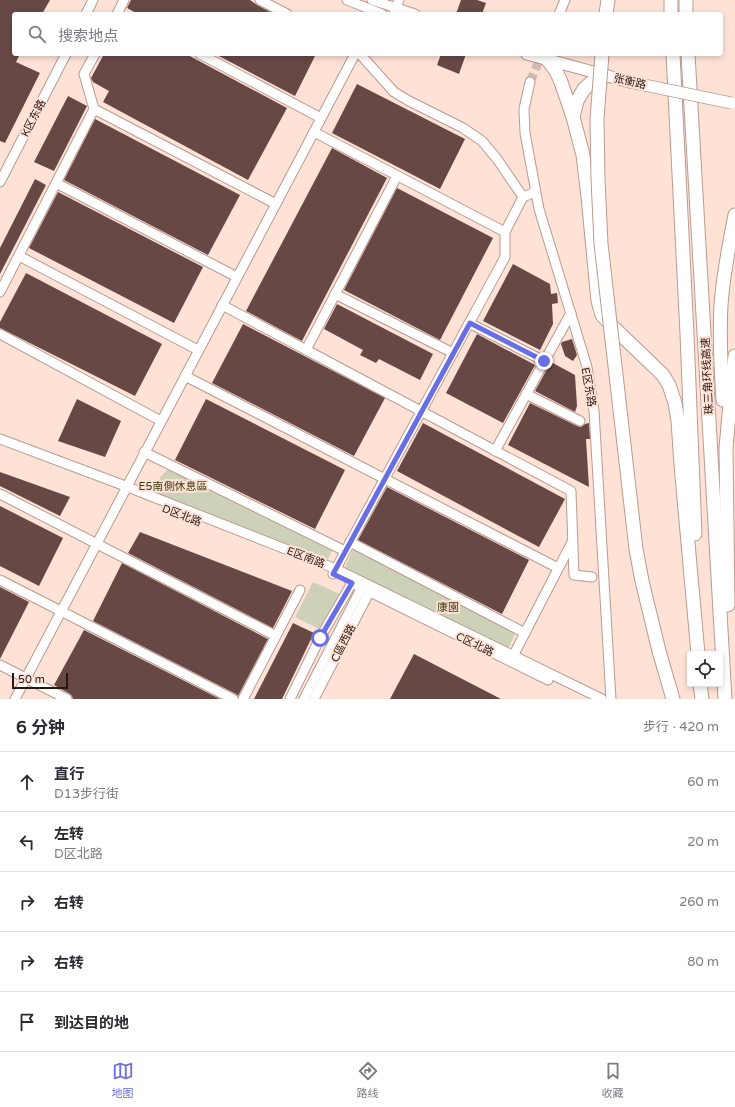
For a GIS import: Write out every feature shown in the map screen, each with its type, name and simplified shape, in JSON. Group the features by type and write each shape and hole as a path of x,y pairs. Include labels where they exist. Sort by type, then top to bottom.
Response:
{"highway":[{"path":"606,12 608,0"},
{"path":"671,0 671,12"},
{"path":"686,0 686,12"},
{"path":"602,56 598,118 598,179 601,244 636,549 645,595 673,699"},
{"name":"珠三角环线高速","path":"673,56 687,334 699,651"},
{"name":"珠三角环线高速","path":"688,56 725,699"},
{"path":"546,59 556,71 561,82 573,117 583,155 598,301 602,315 663,375 669,386 675,404 678,421 699,651"},
{"path":"573,117 577,101 584,89 592,82 606,76"},
{"path":"730,699 726,448 720,351 720,326 728,248 735,215"},
{"path":"726,448 735,356"},
{"path":"701,687 702,699"}],"main road":[{"name":"张衡路","path":"535,56 630,82 733,103"}],"street":[{"path":"87,12 93,0"},
{"path":"120,12 124,0"},
{"path":"260,0 283,12"},
{"path":"347,0 376,12"},
{"path":"372,0 410,12"},
{"path":"559,12 565,0"},
{"path":"378,12 382,2"},
{"name":"K区东路","path":"1,179 65,56"},
{"path":"0,292 94,109 84,74 94,56"},
{"path":"204,56 321,118"},
{"path":"15,699 354,56"},
{"path":"362,56 394,92 463,128 482,141 497,159 523,197"},
{"name":"E区东路","path":"530,82 524,109 525,133 535,192 587,367 594,411 611,699"},
{"path":"94,109 276,204"},
{"path":"314,132 505,232"},
{"path":"306,350 397,176"},
{"path":"56,183 237,277"},
{"path":"304,699 367,587 352,583 334,571 505,257 505,232 523,197 535,192"},
{"path":"19,256 198,350"},
{"path":"335,294 453,353"},
{"path":"222,305 571,491 574,575 592,577"},
{"path":"495,451 571,313"},
{"path":"470,323 544,361"},
{"path":"0,334 161,421"},
{"path":"185,376 558,568"},
{"path":"526,394 580,421"},
{"name":"E区南路","path":"0,439 125,490 334,571 367,587"},
{"path":"0,446 125,490"},
{"path":"144,452 346,550"},
{"path":"0,494 276,636"},
{"path":"572,541 512,658 602,699"},
{"path":"350,542 525,633"},
{"path":"0,580 233,699"},
{"path":"290,699 320,638 352,583"},
{"name":"C区北路","path":"367,587 512,658 589,699"},
{"name":"C區西路","path":"314,699 367,587"},
{"path":"243,699 300,590"},
{"path":"0,665 67,699"}],"green space":[{"name":"E5南側休息區","path":"170,467 334,547 326,563 160,496 156,489 160,477"},
{"name":"康園","path":"355,546 517,630 507,651 345,567"},
{"path":"313,582 340,594 321,630 295,617"}],"building":[{"path":"0,0 50,0 43,12 12,12 12,56 19,56 16,62 40,73 5,143 0,141"},
{"path":"131,0 250,0 270,12 134,12 127,8"},
{"path":"461,0 477,0 486,3 483,12 457,12"},
{"path":"103,56 190,56 287,108 248,180 103,102 109,91 93,82 91,78"},
{"path":"219,56 315,56 295,96"},
{"path":"440,56 465,56 459,74 437,65"},
{"path":"357,84 465,139 440,189 332,133"},
{"path":"68,96 87,106 54,171 34,162"},
{"path":"95,119 240,195 208,255 64,180"},
{"path":"332,148 387,178 302,341 246,311"},
{"path":"35,179 46,185 0,274 0,248"},
{"path":"397,188 493,238 440,340 344,290"},
{"path":"58,192 203,267 174,323 29,248"},
{"path":"513,264 550,284 551,294 557,293 558,303 552,304 553,324 540,350 483,321"},
{"path":"26,273 162,344 135,396 0,328 0,322"},
{"path":"337,304 433,354 420,380 379,359 376,363 360,355 363,350 324,329"},
{"path":"243,324 385,398 354,456 212,383"},
{"path":"477,334 535,365 503,423 446,393"},
{"path":"572,339 577,355 573,361 565,356 561,344 562,342"},
{"path":"551,362 575,375 577,406 575,412 535,391"},
{"path":"77,399 121,421 105,457 58,441"},
{"path":"206,399 345,470 315,529 175,460"},
{"path":"530,403 577,426 581,427 589,423 590,439 586,439 589,487 508,445"},
{"path":"423,423 565,499 539,547 397,471"},
{"path":"0,472 70,497 60,516 0,486"},
{"path":"387,487 529,560 502,614 358,540"},
{"path":"0,506 63,538 39,586 0,566"},
{"path":"140,532 292,591 273,628 128,553"},
{"path":"122,563 268,639 238,696 93,621"},
{"path":"0,587 29,602 0,659"},
{"path":"293,623 314,633 282,699 254,699"},
{"path":"84,630 220,699 73,699 70,694 54,685"},
{"path":"414,654 501,699 390,699"}],"tunnel":[{"path":"530,82 541,56"}],"route":[{"path":"320,638 352,583 333,574 470,323 544,361"}]}
